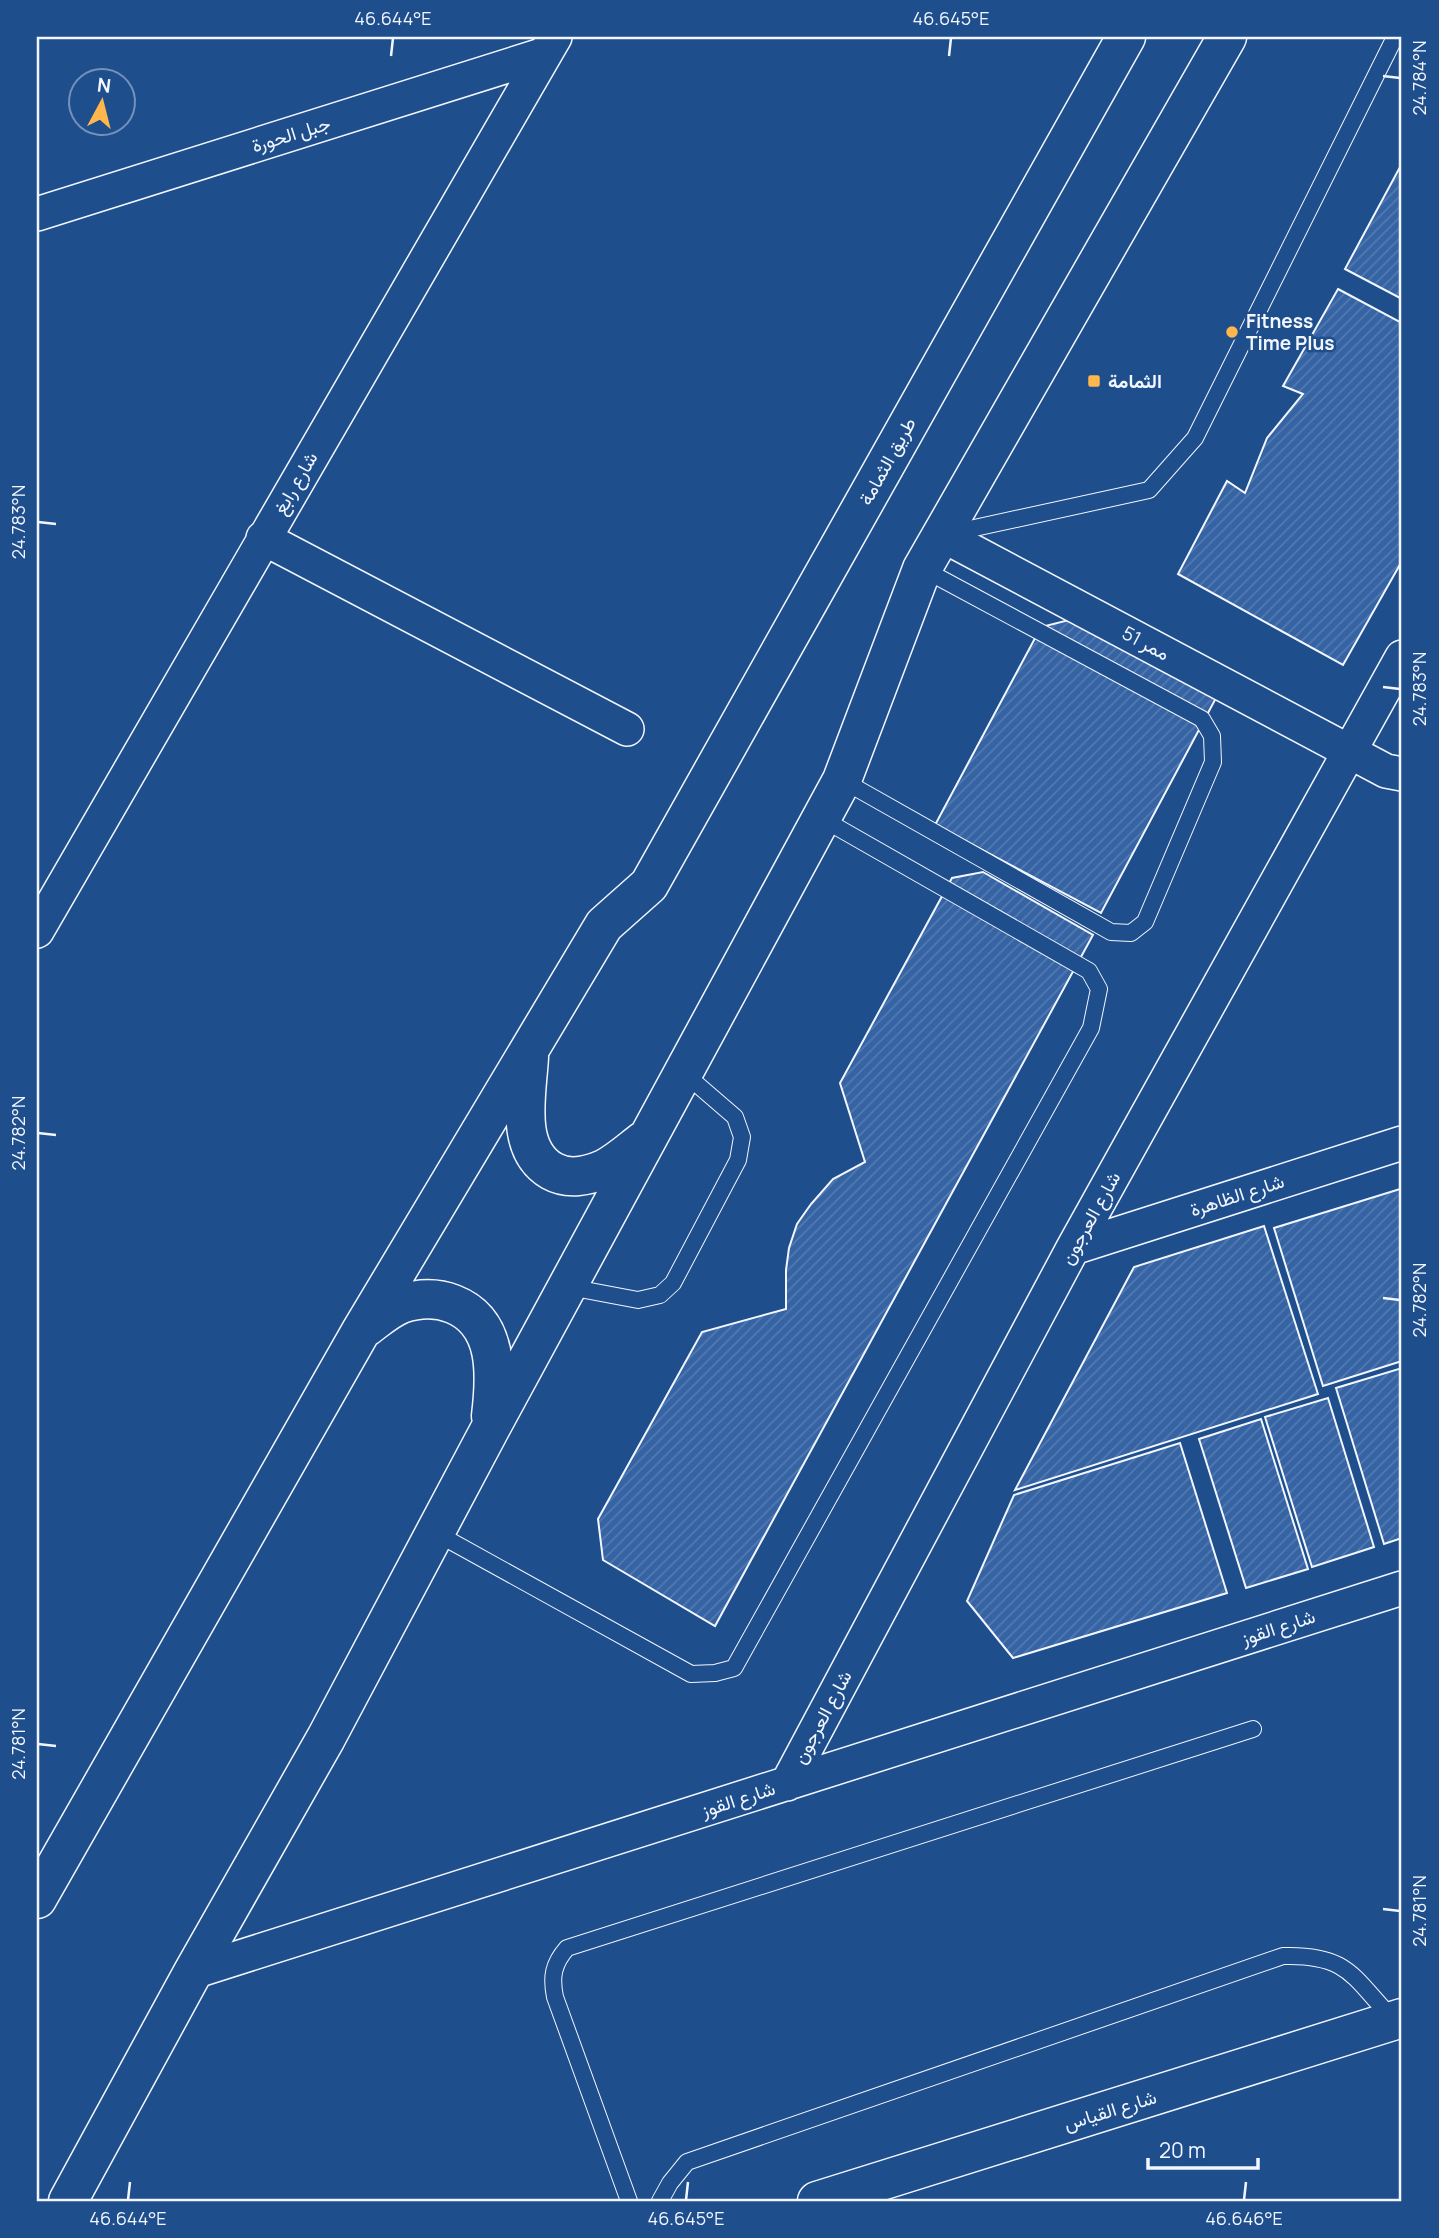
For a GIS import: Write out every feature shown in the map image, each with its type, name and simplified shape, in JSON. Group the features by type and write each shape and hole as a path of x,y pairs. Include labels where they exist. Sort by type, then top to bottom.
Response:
{"main road":[{"name":"طريق الثمامة","path":"37,1899 361,1331 604,925 649,884 1126,37"},
{"path":"68,2201 193,1972 326,1738 490,1429 842,780 922,569 1227,37"},
{"path":"529,1051 527,1129 530,1147 540,1164 559,1175 577,1177 604,1169 651,1135"},
{"path":"361,1331 398,1305 422,1298 441,1299 460,1307 483,1328 489,1341 495,1382 490,1429"},
{"name":"شارع القياس","path":"817,2201 1398,2019"}],"street":[{"name":"جبل الحورة","path":"37,214 550,45"},
{"name":"شارع رابغ","path":"37,930 550,45"},
{"name":"ممر 51","path":"942,535 1385,771 1402,774"},
{"path":"263,538 627,729"},
{"name":"شارع العرجون","path":"786,1784 1073,1248 1402,657"},
{"name":"شارع الظاهرة","path":"1073,1248 1402,1143"},
{"name":"شارع القوز","path":"193,1972 1402,1588"}],"lane":[{"path":"942,535 1149,490 1195,438 1395,37"},
{"path":"842,780 1111,932 1131,933 1144,922 1213,762 1212,736 1202,719 922,569"},
{"path":"436,1533 691,1674 715,1674 734,1668 1091,1028 1099,989 1089,971 821,818"},
{"path":"569,1287 638,1300 660,1295 673,1283 738,1160 742,1137 734,1117 684,1073"},
{"path":"629,2201 555,1997 552,1983 554,1968 567,1948 1253,1728"},
{"path":"660,2201 687,2162 1283,1956 1303,1956 1339,1965 1356,1976 1398,2019"}],"building":[{"path":"1400,167 1402,168 1402,299 1345,269"},
{"path":"1338,289 1402,323 1402,561 1343,665 1178,574 1227,481 1245,493 1267,438 1303,394 1283,386"},
{"path":"1069,620 1216,698 1101,913 935,825 1041,627"},
{"path":"983,872 1093,935 715,1626 603,1560 598,1519 702,1332 786,1309 786,1270 789,1248 797,1224 833,1179 865,1162 840,1083 952,878"},
{"path":"1400,1189 1402,1361 1323,1386 1274,1228"},
{"path":"1264,1226 1318,1394 1015,1490 1134,1267"},
{"path":"1402,1368 1402,1538 1384,1544 1336,1388"},
{"path":"1328,1398 1374,1547 1312,1567 1265,1417"},
{"path":"1261,1419 1308,1569 1246,1588 1199,1439"},
{"path":"1180,1443 1227,1593 1013,1658 967,1601 1014,1495"}],"place":[{"name":"Fitness Time Plus","path":"1232,332"},
{"name":"الثمامة","path":"1094,381"}]}
